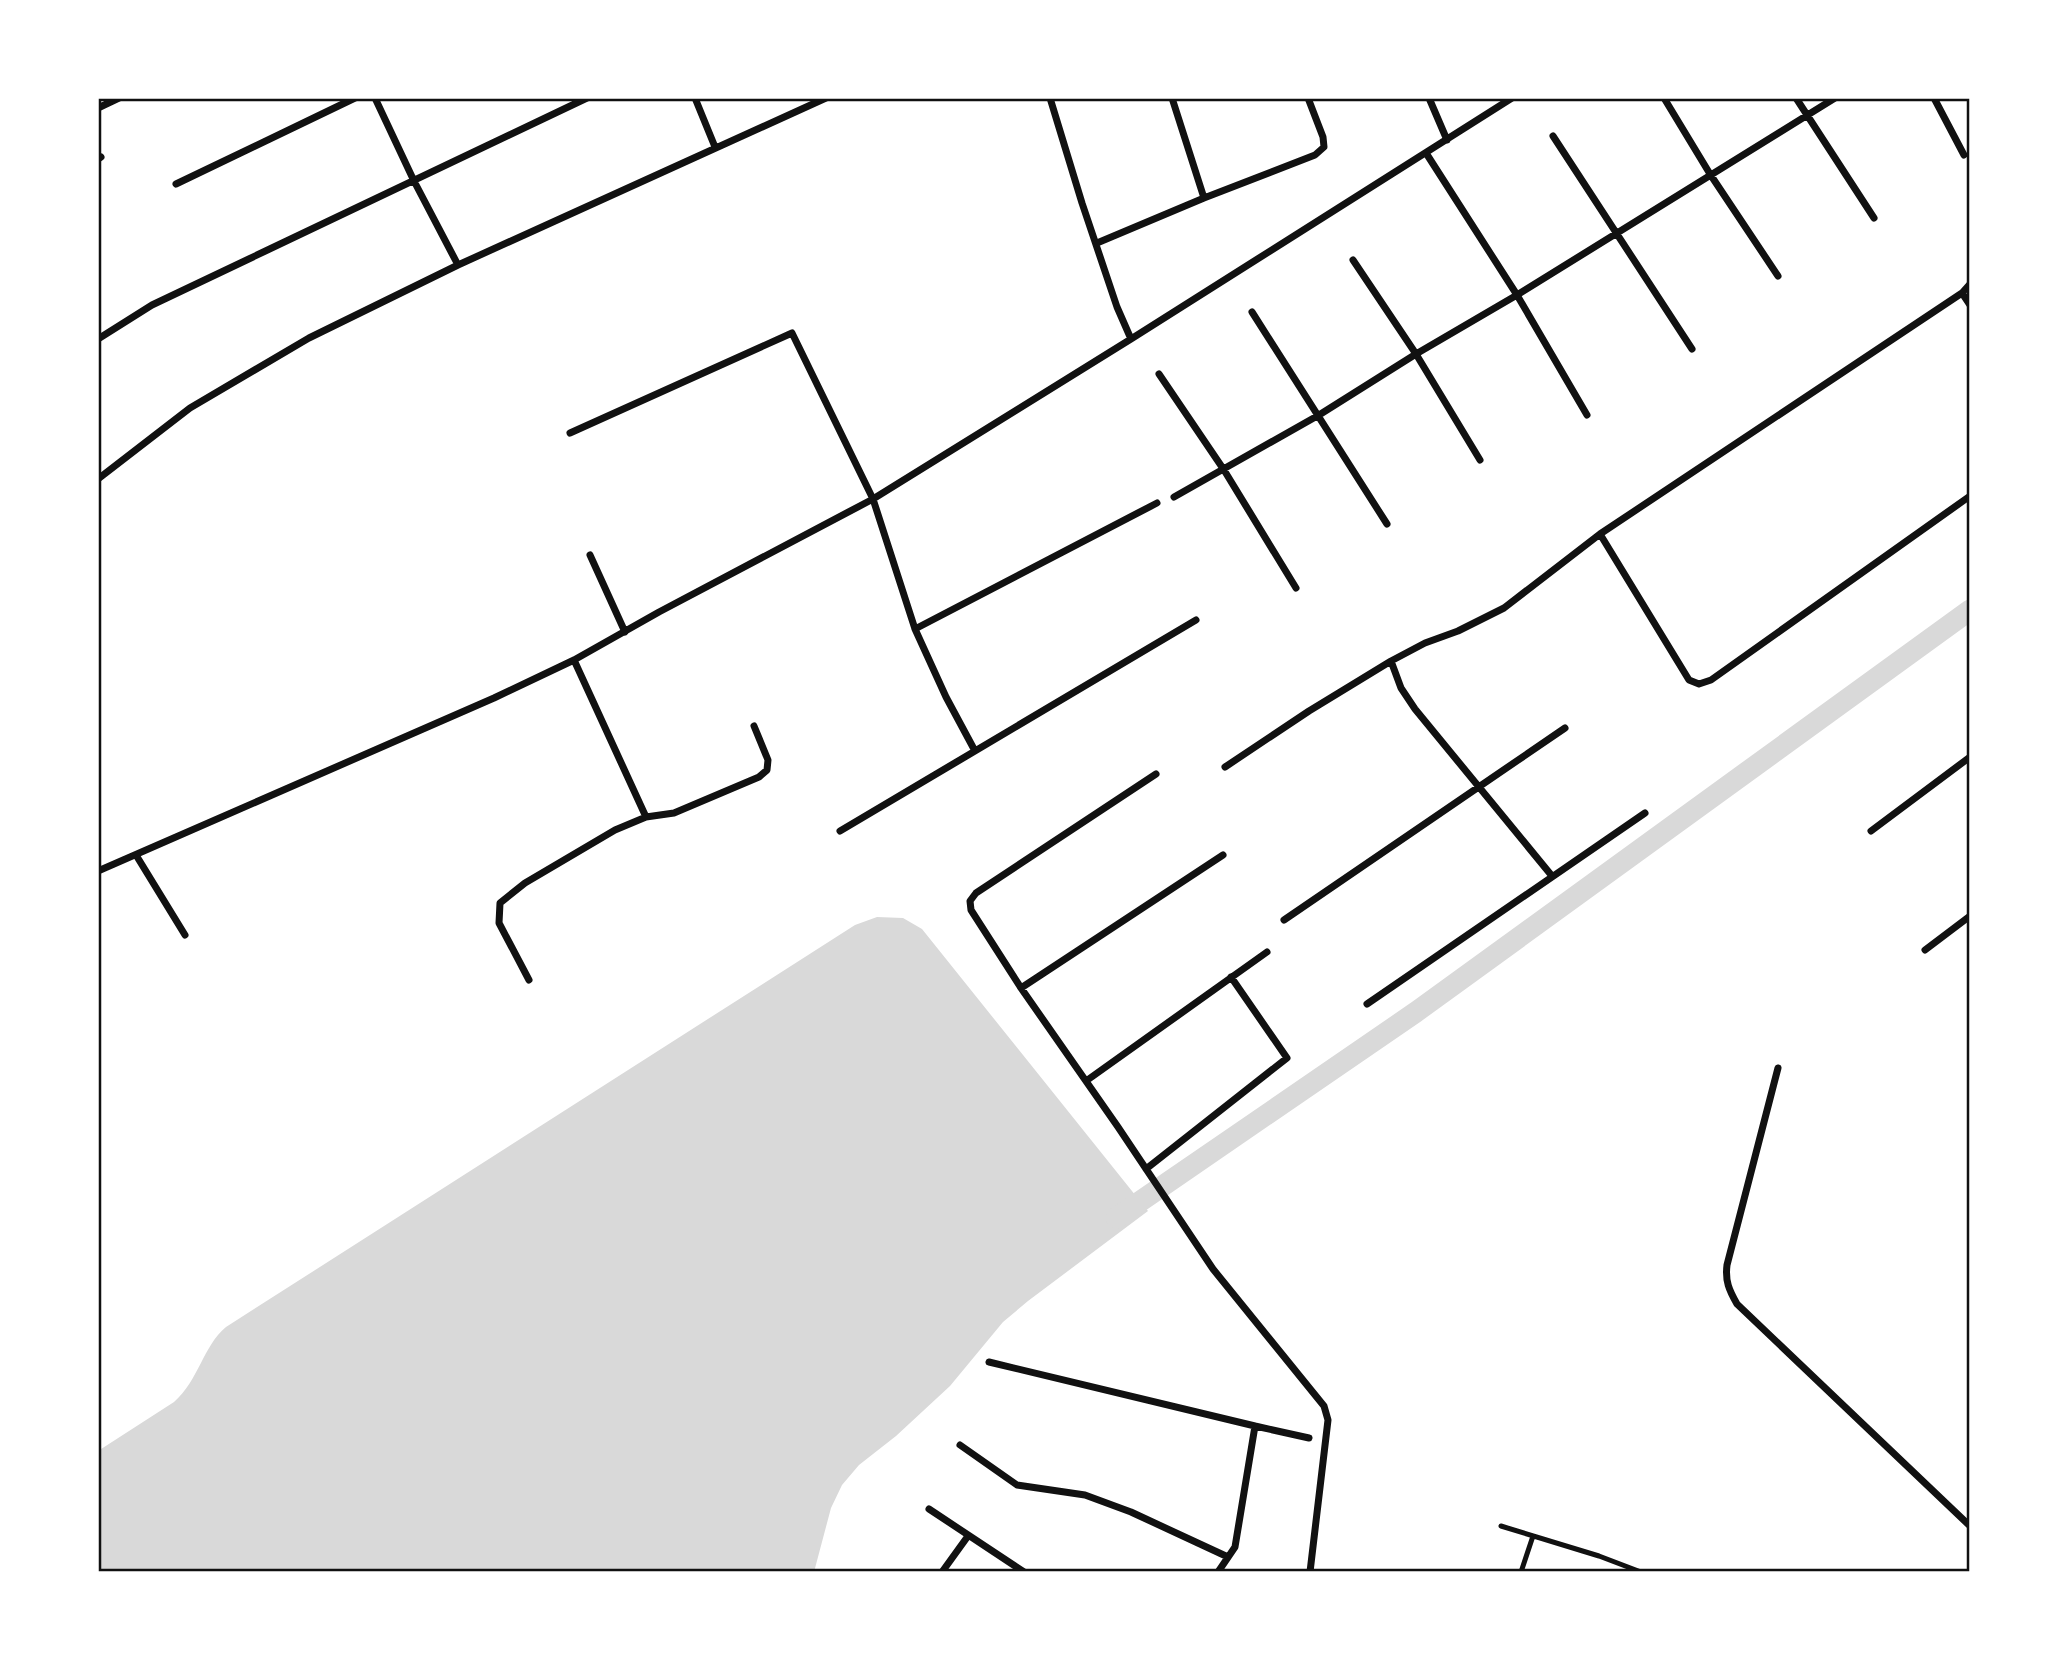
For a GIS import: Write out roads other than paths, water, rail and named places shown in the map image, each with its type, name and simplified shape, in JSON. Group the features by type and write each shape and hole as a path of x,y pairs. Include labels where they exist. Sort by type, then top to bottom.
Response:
{"street":[{"path":"98,108 119,98"},
{"path":"176,184 355,98"},
{"path":"375,98 458,265"},
{"path":"98,339 152,305 587,98"},
{"path":"695,98 715,147"},
{"path":"1050,98 1082,203 1131,340"},
{"path":"1172,98 1204,198"},
{"path":"1097,243 1314,155 1324,147 1308,98"},
{"path":"1429,98 1447,140"},
{"path":"98,871 495,698 574,660 873,499 1131,340 1512,98"},
{"path":"1664,98 1710,174 1778,276"},
{"path":"1796,98 1874,218"},
{"path":"1174,497 1319,415 1835,98"},
{"path":"1934,98 1964,155"},
{"path":"98,479 190,408 309,338 458,265 820,99"},
{"path":"1553,136 1692,349"},
{"path":"1426,153 1517,295 1587,415"},
{"path":"1353,260 1416,354 1480,460"},
{"path":"1225,767 1391,661 1504,608 1600,534 1962,293 1970,284"},
{"path":"1962,293 1970,305"},
{"path":"1252,312 1387,524"},
{"path":"570,433 792,333 873,499 915,629 946,697 975,751"},
{"path":"1159,374 1224,470 1296,588"},
{"path":"1600,534 1689,680 1699,684 1711,680 1970,496"},
{"path":"915,629 1157,503"},
{"path":"590,555 625,632"},
{"path":"840,831 1196,620"},
{"path":"574,660 646,817"},
{"path":"1391,661 1408,699 1552,876"},
{"path":"530,980 499,923 500,903 525,883 615,830 646,817 674,813 759,777 767,770 768,760 754,726"},
{"path":"1284,920 1565,728"},
{"path":"1871,831 1970,757"},
{"path":"1156,774 976,893 970,901 971,910 1021,988 1213,1269 1324,1406 1328,1420 1310,1572"},
{"path":"1367,1004 1645,813"},
{"path":"136,855 185,935"},
{"path":"1021,988 1223,855"},
{"path":"1925,950 1970,916"},
{"path":"1086,1081 1267,952"},
{"path":"1146,1168 1287,1058 1231,977"},
{"path":"1778,1068 1727,1265 1728,1288 1737,1304 1970,1526"},
{"path":"989,1362 1309,1438"},
{"path":"1217,1572 1235,1547 1255,1426"},
{"path":"960,1445 1017,1485 1085,1495 1131,1511 1228,1557"},
{"path":"929,1509 1024,1572"},
{"path":"942,1572 968,1536"}],"lane":[{"path":"1501,1526 1641,1572"},
{"path":"1521,1572 1533,1536"}],"waterway":[{"path":"1116,1218 1416,1012 1970,610"}]}
